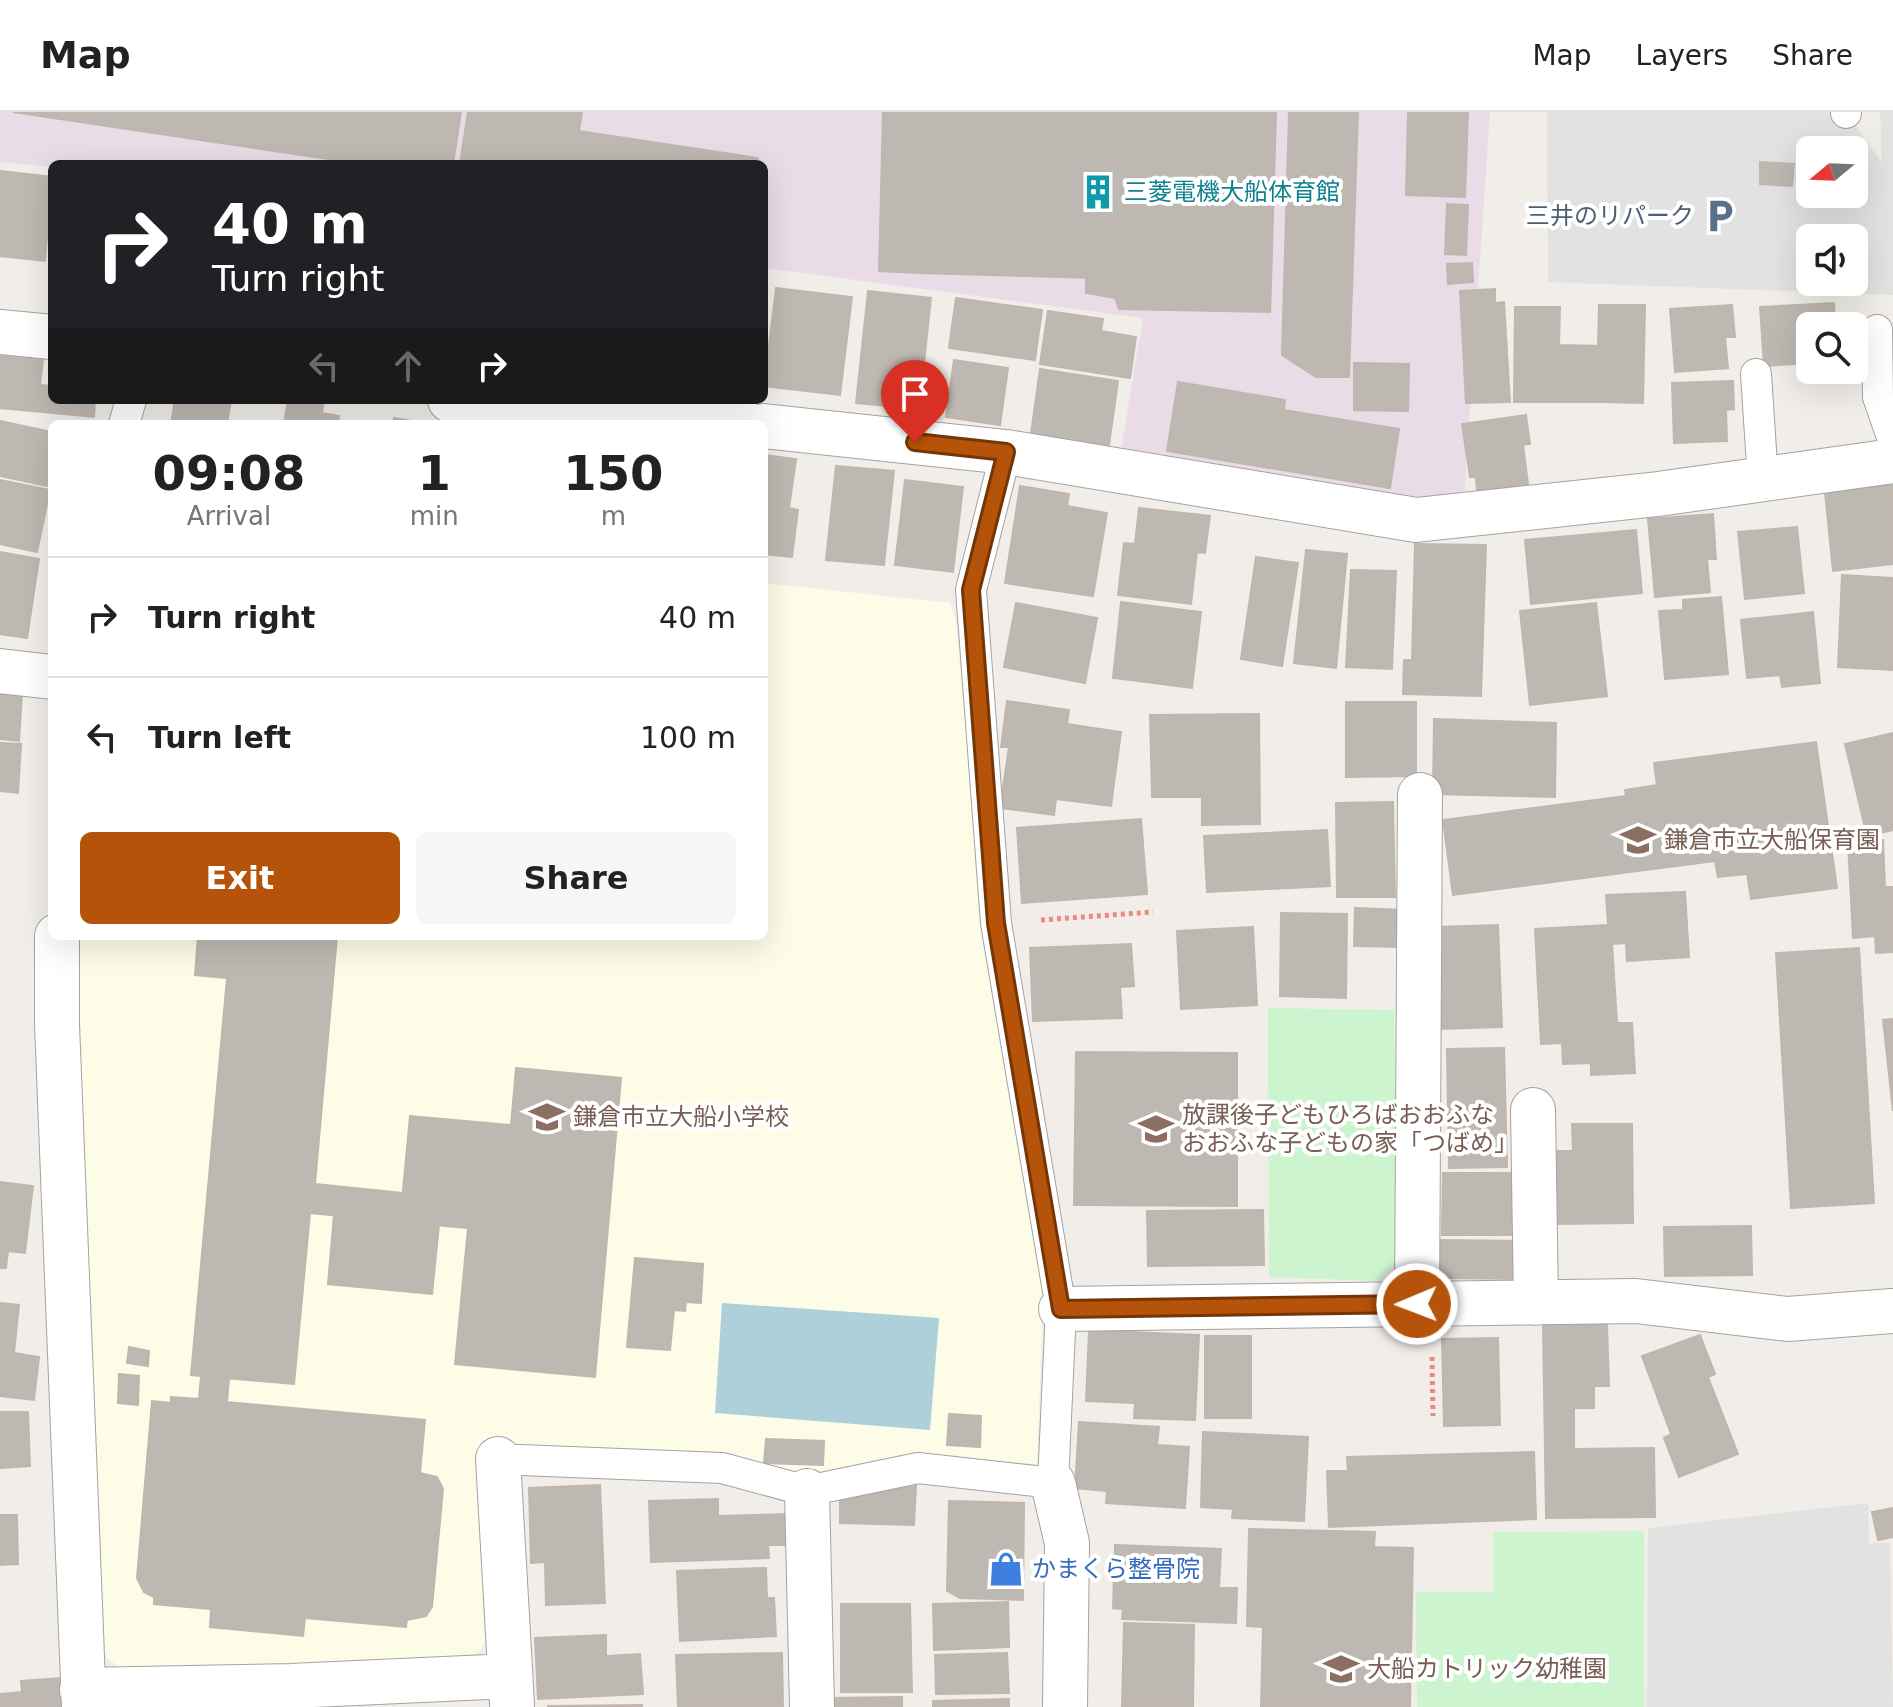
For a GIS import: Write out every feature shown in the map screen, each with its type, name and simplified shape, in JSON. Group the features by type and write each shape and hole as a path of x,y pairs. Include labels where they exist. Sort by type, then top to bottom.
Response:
{"street":[{"path":"0,332 48,337"},
{"path":"475,404 709,420"},
{"path":"768,426 1006,452 1416,520 1507,513 1763,481 1893,461"},
{"path":"0,671 48,677"},
{"path":"1417,1304 1420,795"},
{"path":"57,940 57,1024 83,1698 511,1692 498,1459"},
{"path":"1533,1110 1536,1303"},
{"path":"1061,1309 1636,1301 1788,1319 1893,1311"},
{"path":"1053,1483 1067,1543 1065,1707"},
{"path":"807,1491 812,1707"}],"lane":[{"path":"1877,330 1878,397 1893,440"},
{"path":"1756,374 1763,481"},
{"path":"498,1459 722,1468 807,1491 918,1468 1053,1483 1061,1309 996,923 971,590 1006,452"}],"path":[{"path":"996,923 1153,912"}],"shaded area":[{"path":"0,112 1490,112 1464,498 1405,501 1120,456 1143,318 768,269 768,160 48,160 48,167 0,162"},
{"name":"三井のリパーク","path":"1547,112 1846,112 1863,136 1796,136 1796,208 1868,208 1868,143 1882,163 1880,112 1893,112 1893,295 1868,294 1868,224 1796,224 1796,291 1548,282"},
{"name":"鎌倉市立大船小学校","path":"768,583 950,603 956,622 983,922 1050,1297 1042,1326 1037,1464 919,1455 795,1478 726,1463 476,1451 485,1644 469,1660 122,1670 102,1653 72,940 768,940"},
{"path":"1868,1503 1869,1543 1890,1543 1893,1707 1647,1707 1648,1528"}],"green space":[{"path":"1268,1008 1394,1010 1401,1259 1378,1281 1269,1277"},
{"path":"1644,1531 1644,1707 1417,1707 1416,1592 1493,1592 1493,1532"}],"water":[{"path":"722,1303 939,1318 930,1430 715,1413"}],"building":[{"path":"13,112 461,112 454,160 335,160"},
{"path":"468,112 582,112 579,131 758,158 758,160 461,160"},
{"path":"883,112 924,112 919,273 879,271"},
{"name":"三菱電機大船体育館","path":"924,112 1276,112 1271,283 919,273"},
{"path":"1289,112 1358,112 1349,377 1316,377 1282,355"},
{"path":"1408,112 1468,112 1465,197 1406,195"},
{"path":"1760,162 1794,164 1792,186 1760,184"},
{"path":"0,171 48,177 45,261 0,256"},
{"path":"1447,204 1468,205 1466,255 1445,254"},
{"path":"1472,263 1473,282 1448,284 1447,264"},
{"path":"1086,277 1271,283 1270,312 1119,309 1115,298 1086,293"},
{"path":"776,288 852,297 840,395 768,386 768,353"},
{"path":"1495,289 1495,303 1504,302 1510,402 1466,403 1460,291"},
{"path":"868,291 931,298 919,409 856,403"},
{"path":"956,298 1042,310 1035,360 949,348"},
{"path":"1834,303 1834,312 1796,312 1796,364 1764,366 1760,307"},
{"path":"1599,305 1645,305 1643,403 1604,402 1604,346 1598,346"},
{"path":"1732,305 1735,337 1725,337 1728,368 1675,372 1670,309"},
{"path":"1515,307 1560,307 1559,345 1604,346 1604,402 1514,402"},
{"path":"1048,311 1103,319 1101,331 1136,337 1130,378 1040,364"},
{"path":"0,356 43,360 40,385 48,386 48,404 95,404 94,417 0,408"},
{"path":"954,360 1008,368 1000,425 946,417"},
{"path":"1354,363 1409,364 1408,411 1354,410"},
{"path":"1040,369 1118,381 1108,452 1030,441"},
{"path":"1733,381 1734,409 1726,410 1727,441 1674,443 1672,383"},
{"path":"1178,382 1285,400 1284,410 1399,429 1390,488 1167,451"},
{"path":"174,404 230,404 228,420 172,420"},
{"path":"287,404 323,404 322,413 339,416 338,420 285,420"},
{"path":"1526,415 1530,444 1523,445 1528,484 1477,491 1476,477 1470,477 1462,424"},
{"path":"0,421 48,431 48,486 0,476"},
{"path":"768,456 796,459 789,508 798,510 792,557 768,554"},
{"path":"836,466 894,471 884,565 826,560"},
{"path":"0,480 48,490 37,552 0,544"},
{"path":"905,480 963,487 953,572 895,565"},
{"path":"1893,485 1893,564 1833,571 1825,492"},
{"path":"1020,486 1069,494 1067,506 1107,513 1093,596 1005,583"},
{"path":"1139,508 1210,516 1205,553 1197,552 1191,604 1118,595 1124,543 1135,544"},
{"path":"1713,514 1716,559 1707,559 1710,592 1655,597 1648,519"},
{"path":"1797,527 1804,593 1745,599 1738,532"},
{"path":"1636,530 1642,593 1531,604 1525,540"},
{"path":"1415,544 1486,545 1481,696 1403,694 1404,660 1412,660"},
{"path":"1306,550 1347,554 1336,668 1294,663"},
{"path":"0,552 39,559 27,638 0,634"},
{"path":"1256,557 1298,563 1282,666 1241,659"},
{"path":"1351,570 1396,571 1392,669 1346,667"},
{"path":"1842,575 1893,578 1893,670 1838,667"},
{"path":"1721,597 1728,674 1665,679 1659,611 1683,610 1683,600"},
{"path":"1121,602 1201,612 1192,688 1113,678"},
{"path":"1016,603 1097,618 1085,683 1004,667"},
{"path":"1596,603 1607,696 1530,705 1520,611"},
{"path":"1813,612 1820,683 1782,687 1780,675 1747,678 1741,620"},
{"path":"0,693 22,694 19,741 0,739"},
{"path":"1007,701 1069,710 1067,724 1121,732 1111,806 1056,799 1054,815 1000,808 1009,747 1001,747"},
{"path":"1346,702 1416,702 1416,776 1346,777"},
{"path":"1259,714 1260,824 1202,825 1202,797 1152,797 1150,715"},
{"path":"1434,719 1556,723 1555,797 1433,794"},
{"path":"1893,733 1893,830 1867,836 1845,744"},
{"path":"1816,742 1837,888 1751,899 1747,874 1718,877 1715,861 1453,895 1443,820 1626,796 1625,790 1657,785 1654,763"},
{"path":"0,743 21,744 18,793 0,791"},
{"path":"1393,802 1395,897 1337,897 1336,803"},
{"path":"1141,819 1147,894 1022,903 1017,828"},
{"path":"1327,830 1330,886 1207,892 1204,836"},
{"path":"1883,840 1885,887 1893,887 1893,952 1876,953 1875,936 1853,938 1848,843"},
{"path":"1685,892 1689,957 1627,961 1626,943 1612,944 1617,1023 1632,1023 1635,1073 1591,1075 1591,1063 1563,1064 1562,1043 1541,1044 1535,929 1608,925 1606,895"},
{"path":"1355,908 1405,910 1405,947 1354,946"},
{"path":"1281,913 1347,914 1346,998 1280,996"},
{"path":"1498,925 1502,1027 1439,1029 1436,927"},
{"path":"1253,927 1257,1005 1181,1009 1177,931"},
{"path":"198,940 337,940 315,1184 402,1193 400,1222 310,1213 294,1384 191,1375 227,978 195,975"},
{"path":"1131,944 1134,986 1120,987 1122,1018 1033,1021 1030,948"},
{"path":"1859,948 1874,1203 1791,1208 1776,953"},
{"path":"1893,1019 1893,1111 1883,1020"},
{"path":"1504,1048 1507,1167 1449,1168 1447,1049"},
{"name":"放課後子どもひろばおおふな おおふな子どもの家「つばめ」","path":"1076,1052 1237,1053 1237,1206 1074,1205"},
{"path":"516,1068 621,1078 595,1377 455,1364 468,1228 400,1222 410,1116 511,1125"},
{"path":"1572,1124 1632,1124 1633,1223 1554,1224 1553,1151 1573,1151"},
{"path":"1443,1173 1518,1173 1518,1235 1442,1235"},
{"path":"0,1182 33,1186 25,1253 8,1251 6,1268 0,1268"},
{"path":"1263,1210 1264,1265 1148,1266 1147,1211"},
{"path":"334,1215 439,1225 432,1294 328,1284"},
{"path":"1751,1226 1752,1275 1665,1276 1664,1227"},
{"path":"1439,1240 1526,1241 1526,1279 1439,1278"},
{"path":"635,1258 703,1264 701,1303 686,1302 685,1311 674,1310 670,1350 627,1347"},
{"path":"0,1303 19,1305 14,1353 39,1357 34,1400 0,1396"},
{"path":"1607,1324 1609,1386 1594,1386 1594,1408 1574,1408 1574,1449 1654,1448 1655,1517 1546,1518 1543,1325"},
{"path":"1089,1330 1199,1335 1195,1420 1134,1418 1135,1403 1086,1401"},
{"path":"1700,1335 1715,1374 1708,1377 1738,1454 1679,1477 1664,1438 1671,1434 1642,1356"},
{"path":"1205,1336 1251,1336 1251,1418 1205,1418"},
{"path":"1498,1338 1500,1425 1444,1426 1442,1339"},
{"path":"129,1347 149,1351 148,1366 127,1363"},
{"path":"119,1374 139,1376 138,1405 118,1403"},
{"path":"201,1376 229,1379 227,1402 425,1420 420,1473 437,1477 443,1489 432,1607 426,1616 407,1620 406,1627 305,1618 303,1636 210,1627 211,1609 154,1604 154,1597 144,1592 137,1578 152,1401 171,1403 171,1397 199,1399"},
{"path":"0,1412 28,1412 30,1466 0,1468"},
{"path":"949,1414 981,1416 980,1447 947,1445"},
{"path":"1079,1422 1159,1427 1157,1445 1189,1447 1185,1508 1106,1503 1107,1491 1075,1488"},
{"path":"1203,1432 1308,1437 1304,1521 1232,1518 1233,1509 1201,1507"},
{"path":"766,1439 824,1441 823,1465 764,1463"},
{"path":"1534,1452 1536,1519 1329,1527 1327,1471 1348,1471 1347,1457"},
{"path":"600,1485 605,1603 546,1605 545,1562 531,1563 529,1488"},
{"path":"916,1486 914,1525 840,1523 840,1499"},
{"path":"718,1499 718,1516 785,1514 786,1545 768,1545 769,1558 651,1562 649,1501"},
{"path":"949,1501 1024,1503 1023,1600 960,1598 947,1591"},
{"path":"1893,1508 1893,1537 1878,1540 1872,1512"},
{"path":"0,1515 17,1515 18,1564 0,1565"},
{"path":"1249,1529 1375,1532 1374,1547 1413,1548 1410,1707 1261,1707 1263,1627 1247,1626"},
{"path":"1115,1545 1221,1549 1219,1588 1237,1588 1236,1623 1122,1619 1123,1609 1113,1608"},
{"path":"766,1568 767,1598 774,1598 776,1636 680,1641 677,1571"},
{"path":"1008,1602 1009,1647 934,1650 933,1604"},
{"path":"841,1604 910,1604 912,1692 841,1692"},
{"path":"1124,1623 1194,1625 1193,1707 1122,1707"},
{"path":"606,1635 606,1656 640,1654 643,1694 538,1699 535,1638"},
{"path":"782,1653 783,1707 678,1707 676,1655"},
{"path":"1007,1653 1009,1693 936,1694 935,1655"},
{"path":"61,1678 63,1707 0,1707 0,1694 22,1692 21,1681"},
{"path":"902,1697 902,1707 829,1707 829,1698"},
{"path":"1009,1699 1009,1707 933,1707 933,1701"},
{"path":"642,1705 642,1707 547,1706"}],"place":[{"name":"三菱電機大船体育館","path":"1098,192"},
{"name":"三井のリパーク","path":"1720,216"},
{"name":"鎌倉市立大船保育園","path":"1638,840"},
{"name":"鎌倉市立大船小学校","path":"547,1117"},
{"name":"放課後子どもひろばおおふな おおふな子どもの家「つばめ」","path":"1156,1129"},
{"name":"かまくら整骨院","path":"1006,1569"},
{"name":"大船カトリック幼稚園","path":"1341,1669"}],"route":[{"path":"915,442 1006,452 971,590 996,923 1061,1309 1417,1304"}]}
